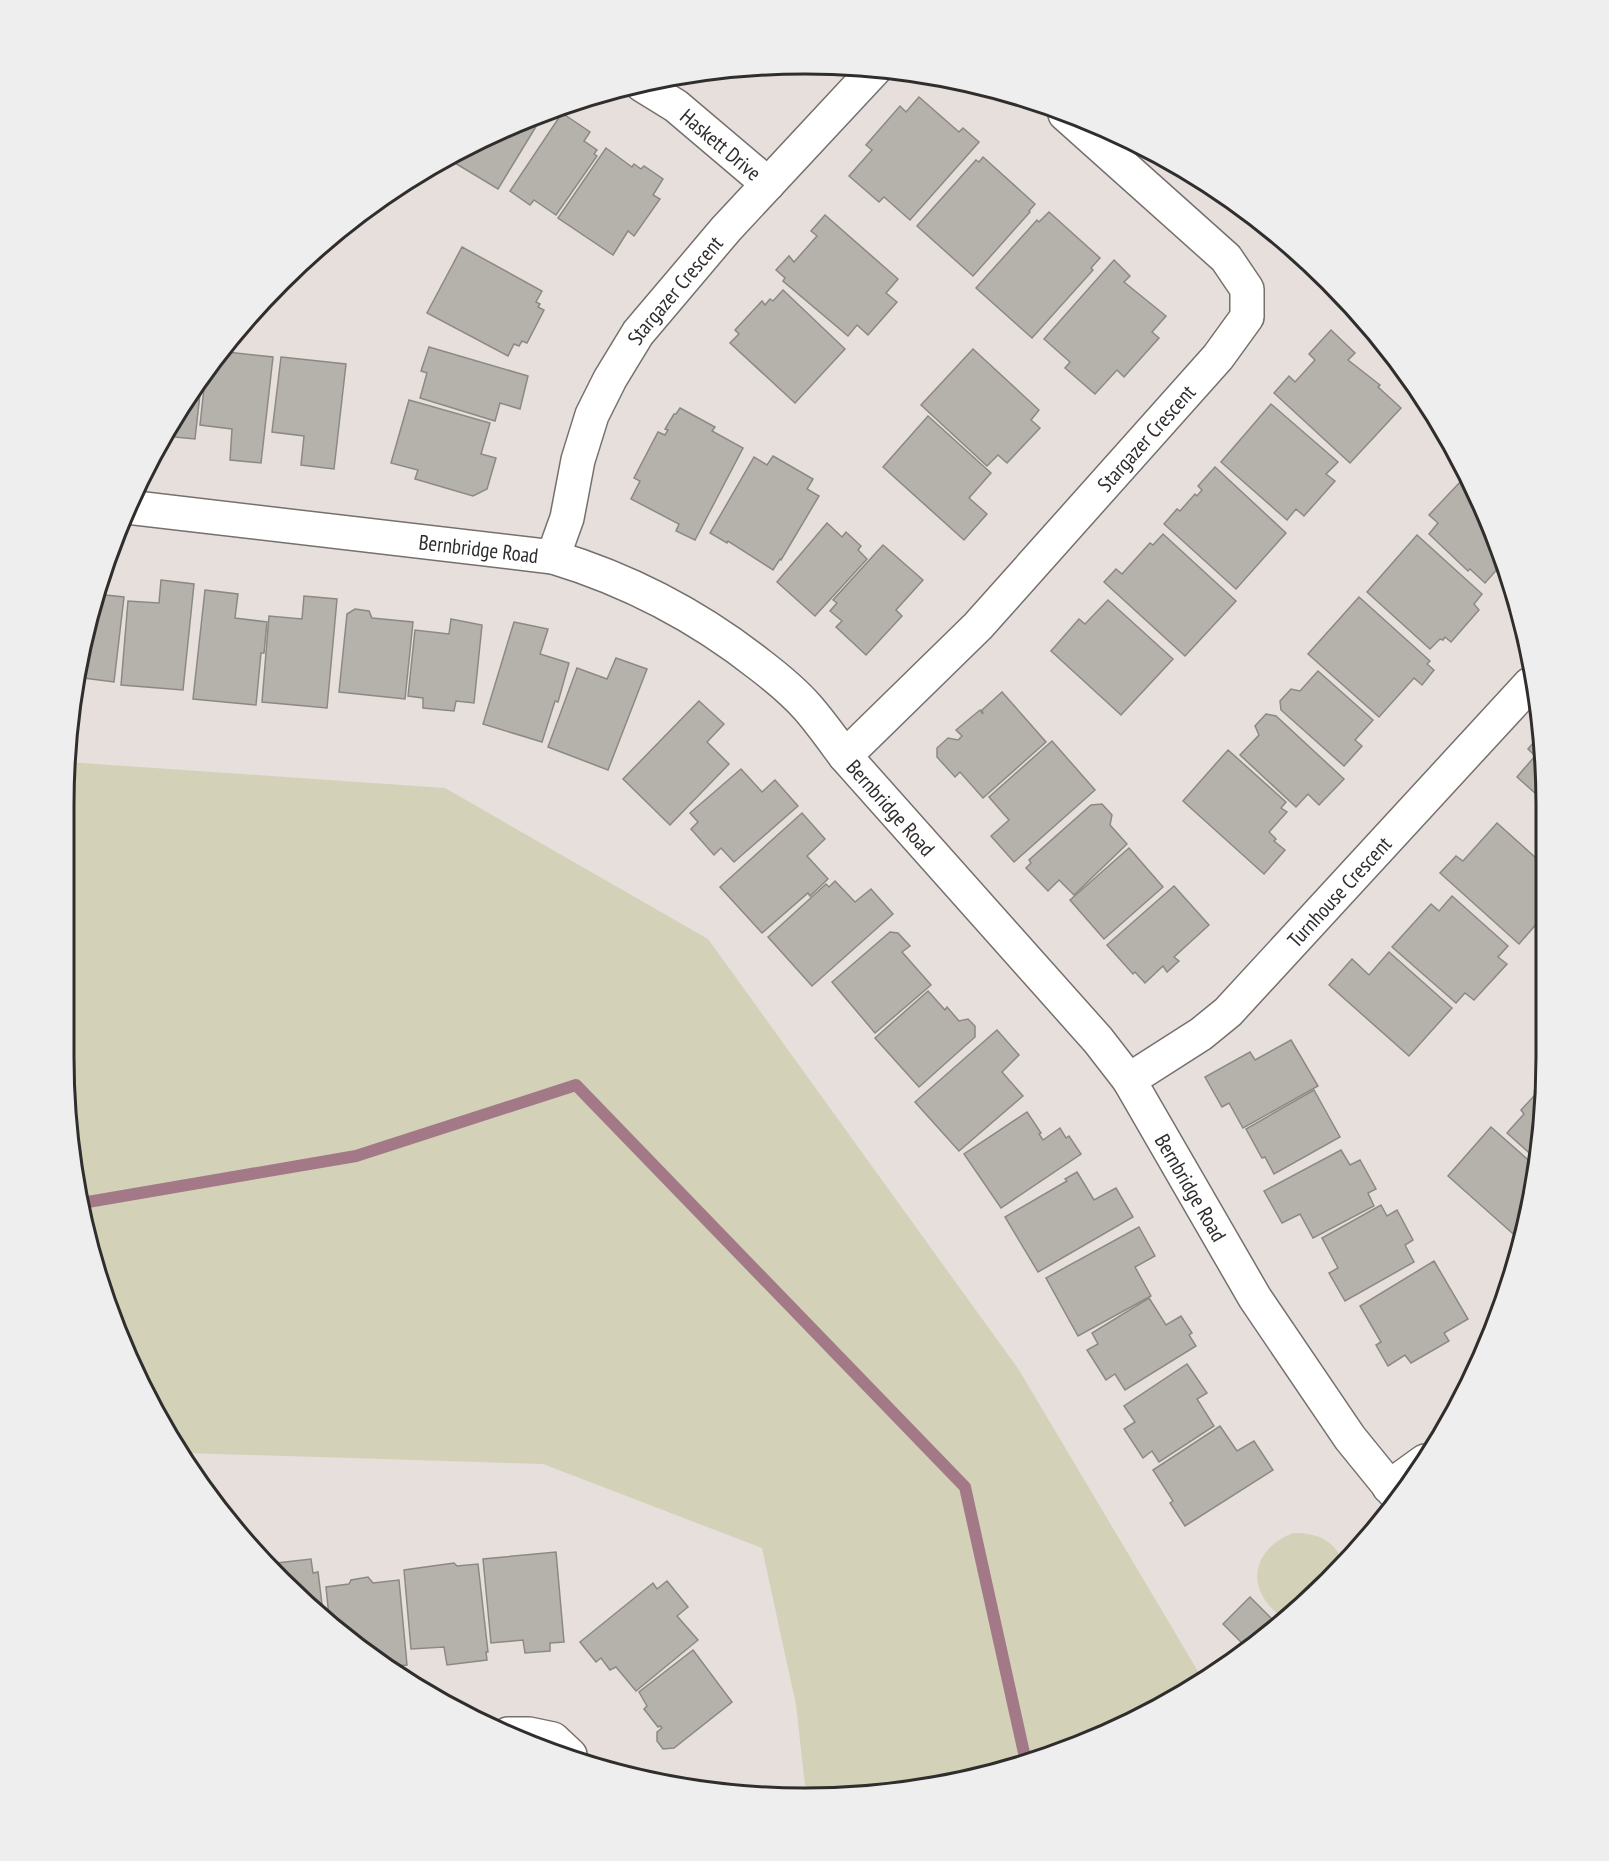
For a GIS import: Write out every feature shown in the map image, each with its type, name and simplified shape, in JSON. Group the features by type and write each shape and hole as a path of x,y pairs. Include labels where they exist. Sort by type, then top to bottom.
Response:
{"street":[{"name":"Stargazer Crescent","path":"553,557 567,518 578,460 592,415 610,379 638,333 711,246 868,77"},
{"name":"Haskett Drive","path":"651,90 676,106 768,184"},
{"name":"Stargazer Crescent","path":"845,756 978,626 1218,357 1246,317 1247,289 1226,258 1080,128"},
{"name":"Bernbridge Road","path":"137,508 553,557 630,585 673,607 715,632 776,678 807,708 845,756 1098,1040 1129,1080 1255,1298 1350,1438 1392,1491"},
{"name":"Turnhouse Crescent","path":"1129,1080 1201,1034 1228,1012 1526,689"},
{"path":"532,1735 553,1739 559,1745"}],"green space":[{"path":"75,762 445,788 708,939 1019,1370 1198,1672 1170,1690 1084,1732 994,1763 900,1781 805,1788 796,1705 762,1548 543,1464 191,1453 149,1380 112,1291 98,1246 80,1152 75,1104 74,1056"},
{"path":"1293,1533 1309,1534 1330,1543 1339,1554 1278,1613 1263,1597 1258,1585 1257,1573 1268,1550 1278,1541"}],"building":[{"path":"919,97 959,132 963,128 979,142 910,220 884,197 879,202 849,176 872,150 866,145 900,106 906,112"},
{"path":"564,114 590,132 584,141 597,150 594,154 597,156 556,215 534,200 530,205 510,191 560,116"},
{"path":"537,124 498,189 455,163"},
{"path":"606,148 632,167 634,164 641,169 644,166 663,179 653,195 660,199 634,236 628,231 613,255 558,218"},
{"path":"983,157 1035,204 973,276 917,226 976,160 979,162"},
{"path":"1049,212 1100,258 1091,268 1093,270 1032,338 976,288 1037,220 1039,222"},
{"path":"825,215 898,279 886,293 897,302 868,335 857,325 848,336 783,281 785,278 776,270 789,256 794,262 817,236 811,231"},
{"path":"462,247 542,291 536,302 540,304 538,307 544,310 527,343 522,341 519,346 514,344 508,356 427,313"},
{"path":"1114,260 1130,276 1124,282 1166,316 1152,332 1159,338 1124,377 1117,370 1095,394 1065,368 1070,362 1044,339"},
{"path":"783,290 845,349 795,403 730,343 739,334 735,330 762,301 765,305 770,299 773,301"},
{"path":"1331,330 1355,353 1348,360 1380,385 1378,387 1401,408 1350,463 1274,393 1289,376 1295,382 1315,360 1309,354"},
{"path":"429,347 528,376 520,409 500,403 495,421 420,398 427,373 421,371"},
{"path":"973,349 1039,410 1031,420 1040,428 1007,463 998,455 987,466 921,405"},
{"path":"231,352 273,357 261,463 230,460 232,429 200,425 204,388"},
{"path":"281,357 346,364 334,469 301,465 304,436 272,432"},
{"path":"200,394 195,439 172,437"},
{"path":"409,400 490,423 481,454 496,458 487,489 473,496 415,479 418,470 391,463"},
{"path":"1271,404 1338,462 1326,474 1335,481 1304,516 1296,509 1287,520 1221,462"},
{"path":"680,408 715,427 712,431 743,448 695,540 676,531 679,524 631,499 640,481 634,478 658,432 665,435 668,430 665,429"},
{"path":"928,416 991,473 969,498 987,514 964,540 883,467"},
{"path":"773,456 813,479 807,489 819,496 773,570 728,541 727,543 710,533 754,457 767,465"},
{"path":"1215,467 1286,533 1236,589 1164,524 1177,509 1180,511 1195,494 1197,496 1202,490 1198,486"},
{"path":"1460,482 1497,570 1485,583 1470,569 1468,571 1429,534 1438,523 1429,515"},
{"path":"827,523 842,537 846,532 861,546 858,550 867,559 815,616 777,582"},
{"path":"1163,534 1236,601 1185,656 1104,582 1116,569 1122,574 1150,543 1153,545"},
{"path":"1417,535 1482,594 1474,604 1479,610 1451,642 1445,637 1430,649 1367,592"},
{"path":"883,545 923,580 896,610 902,616 866,655 836,627 842,621 830,611 837,603 833,600"},
{"path":"161,580 194,584 183,690 121,685 128,601 159,603"},
{"path":"205,590 238,594 235,618 267,622 264,653 261,653 256,705 193,699"},
{"path":"104,595 124,597 114,682 85,678"},
{"path":"304,596 337,599 327,708 262,702 269,616 302,619"},
{"path":"1359,597 1430,661 1427,664 1434,670 1422,685 1414,678 1379,717 1308,654"},
{"path":"1108,600 1173,659 1121,715 1051,651 1079,619 1085,624"},
{"path":"355,609 369,611 372,618 413,622 405,699 339,692 347,614"},
{"path":"451,619 482,625 474,703 456,701 454,711 423,708 423,698 408,696 415,630 449,634"},
{"path":"514,622 548,629 540,654 569,663 558,702 555,701 542,742 483,724"},
{"path":"616,658 647,669 608,770 548,747 577,668 607,679"},
{"path":"1318,671 1373,720 1355,740 1362,746 1344,766 1281,710 1280,701 1291,689 1300,691"},
{"path":"1002,692 1046,742 983,798 960,772 955,777 937,757 937,748 948,738 958,740 962,736 956,730 980,710 983,714 982,710"},
{"path":"699,701 724,724 707,742 729,764 670,825 623,779"},
{"path":"1266,714 1276,716 1344,779 1319,805 1308,794 1296,807 1240,755 1259,735 1255,726"},
{"path":"1052,741 1095,790 1014,862 991,836 1009,820 989,797"},
{"path":"1533,744 1534,755 1528,749"},
{"path":"1228,750 1286,802 1281,808 1287,812 1269,832 1276,839 1274,841 1285,850 1264,874 1183,801"},
{"path":"1534,757 1536,794 1517,777"},
{"path":"741,769 762,792 775,780 798,806 734,862 721,848 714,855 691,829 698,822 690,813"},
{"path":"1102,804 1112,815 1110,825 1127,844 1074,895 1059,880 1048,891 1026,868 1031,863 1029,860 1091,805"},
{"path":"802,813 825,839 807,856 828,879 810,896 808,893 762,933 720,887"},
{"path":"1497,823 1536,858 1536,924 1519,944 1440,873 1456,856 1463,861"},
{"path":"1129,848 1163,887 1104,939 1070,900"},
{"path":"835,881 855,902 871,889 893,914 812,986 768,937 826,884 829,887"},
{"path":"1174,886 1209,925 1174,957 1179,961 1167,972 1163,966 1145,983 1135,972 1133,974 1107,945"},
{"path":"1452,896 1508,946 1498,957 1507,964 1474,1000 1465,993 1456,1003 1392,947 1431,904 1439,911"},
{"path":"890,932 898,933 910,946 902,952 931,985 875,1033 832,982"},
{"path":"1389,952 1452,1008 1409,1056 1329,985 1352,959 1369,975"},
{"path":"928,991 945,1010 947,1007 959,1021 968,1019 975,1026 975,1037 919,1087 875,1038"},
{"path":"997,1030 1019,1055 1002,1072 1023,1096 959,1151 915,1102"},
{"path":"1291,1040 1318,1086 1243,1128 1229,1103 1222,1107 1205,1077 1250,1052 1255,1060"},
{"path":"1314,1090 1340,1137 1274,1174 1246,1129"},
{"path":"1534,1096 1529,1153 1507,1133 1524,1114 1521,1110"},
{"path":"1027,1112 1043,1140 1060,1128 1066,1138 1069,1136 1081,1154 1001,1208 964,1154"},
{"path":"1491,1127 1528,1160 1514,1234 1448,1176"},
{"path":"1341,1150 1350,1165 1360,1160 1376,1189 1368,1193 1374,1206 1313,1238 1300,1214 1282,1223 1264,1191"},
{"path":"1077,1172 1094,1200 1116,1188 1133,1217 1038,1272 1005,1217 1067,1181 1065,1179"},
{"path":"1381,1205 1387,1216 1397,1210 1413,1240 1405,1245 1414,1262 1345,1301 1329,1273 1338,1268 1322,1238"},
{"path":"1139,1227 1155,1256 1135,1267 1151,1296 1078,1336 1046,1278"},
{"path":"1434,1261 1468,1319 1444,1333 1449,1341 1411,1363 1405,1355 1388,1366 1376,1345 1381,1342 1360,1306"},
{"path":"1149,1298 1166,1325 1181,1316 1192,1333 1189,1335 1196,1346 1125,1390 1115,1374 1106,1380 1087,1350 1098,1344 1092,1333"},
{"path":"1187,1364 1207,1393 1197,1399 1214,1426 1159,1462 1152,1451 1143,1458 1124,1429 1135,1422 1124,1406"},
{"path":"1220,1426 1237,1451 1254,1441 1273,1470 1185,1526 1170,1503 1173,1501 1153,1470"},
{"path":"556,1552 564,1642 550,1643 550,1651 525,1653 523,1640 491,1643 483,1559"},
{"path":"311,1559 313,1573 318,1572 322,1605 288,1573 278,1563"},
{"path":"454,1563 457,1566 478,1564 487,1660 447,1665 444,1647 411,1649 404,1570"},
{"path":"368,1577 373,1583 399,1580 407,1665 398,1664 328,1610 326,1587 349,1584 351,1580"},
{"path":"667,1581 688,1607 677,1616 698,1640 636,1691 616,1667 610,1670 601,1658 596,1662 580,1642 653,1583 657,1589"},
{"path":"1250,1597 1271,1618 1241,1642 1223,1624"},
{"path":"693,1650 732,1702 674,1748 663,1749 657,1741 657,1732 662,1728 658,1727 644,1709 647,1706 639,1692"}],"waterway":[{"path":"89,1202 356,1156 576,1085 965,1487 1024,1754"}]}
